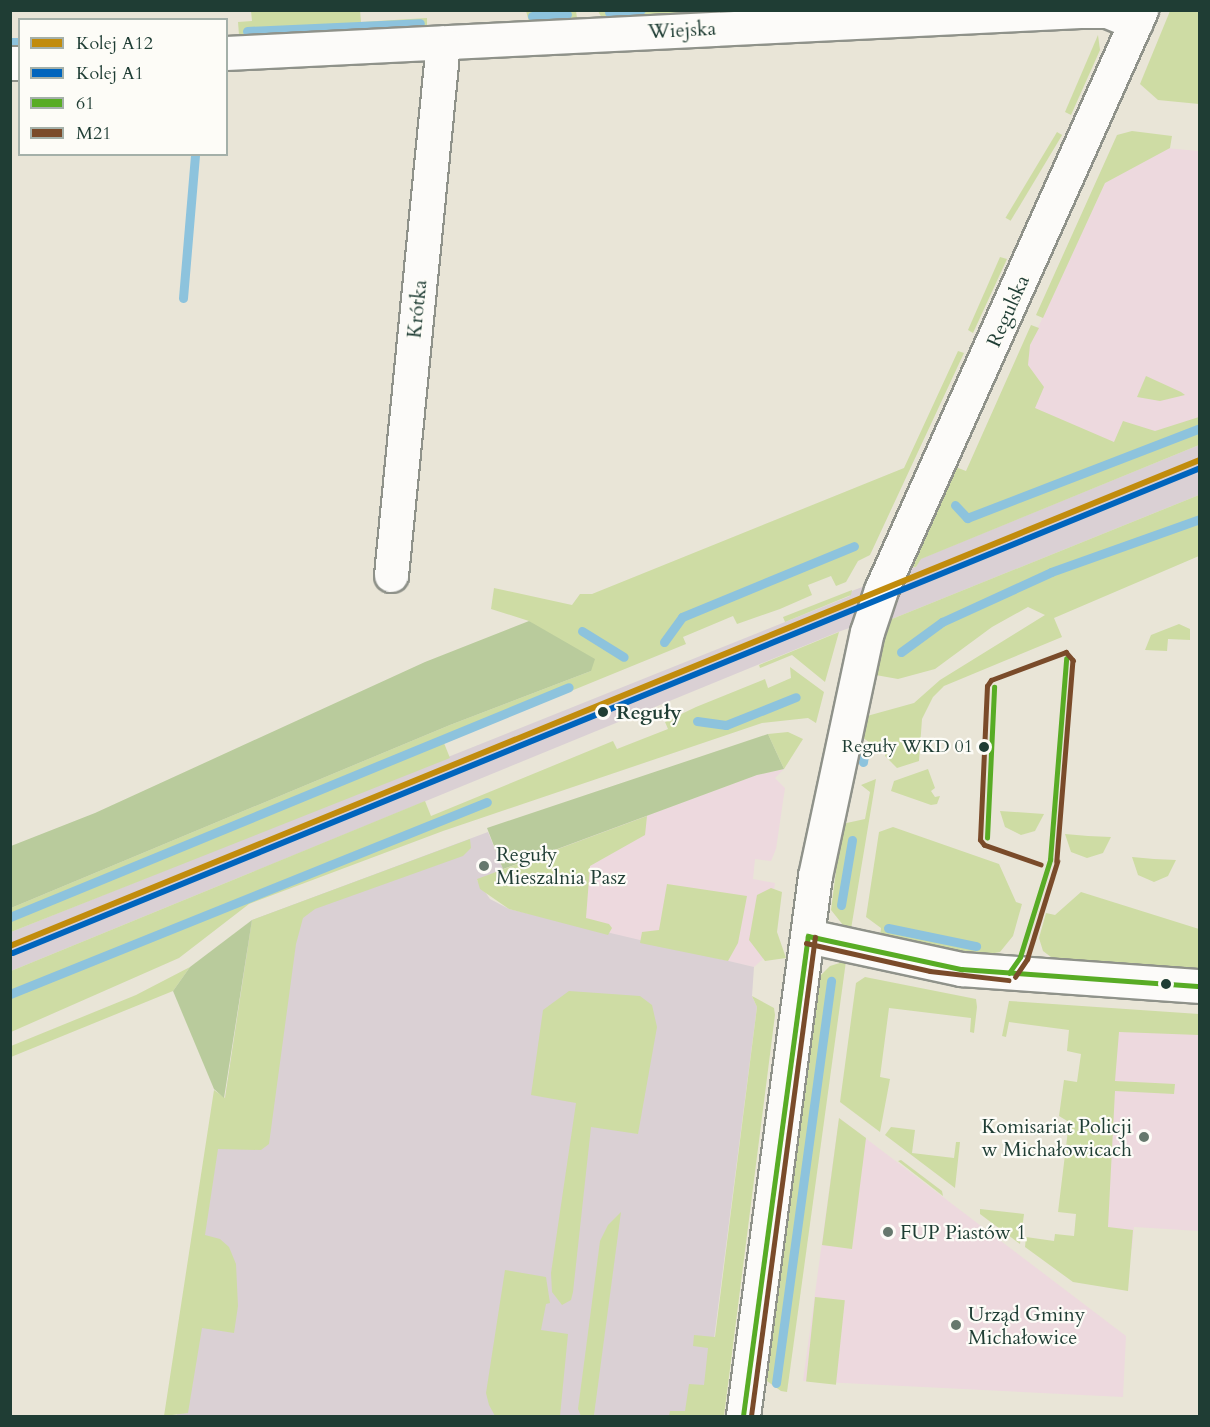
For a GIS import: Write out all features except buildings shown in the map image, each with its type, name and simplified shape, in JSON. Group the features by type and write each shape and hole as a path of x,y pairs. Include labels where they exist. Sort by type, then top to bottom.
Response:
{"street":[{"name":"Wiejska","path":"228,53 443,43 862,16 1098,10 1138,17"},
{"name":"Regulska","path":"743,1416 808,936 830,795 856,672 873,610 1138,17"},
{"name":"Krótka","path":"391,575 443,43"},
{"path":"808,936 961,969 1200,986"}],"shaded area":[{"path":"1165,148 1199,151 1199,420 968,514 1030,345 1105,183"},
{"path":"1199,445 1199,495 887,621 889,614 838,632 11,971 11,932 850,596 849,592 916,567 920,559"},
{"path":"784,769 775,778 785,788 776,849 771,861 755,859 753,879 775,883 763,959 754,967 538,919 477,879 757,775"},
{"path":"488,832 503,869 477,880 490,899 509,909 754,967 752,996 757,1007 704,1416 177,1416 252,920"},
{"path":"1101,1009 1199,1016 1199,1231 1134,1227 1132,1249 1088,1246"},
{"path":"839,1118 1126,1336 1123,1397 803,1381"}],"green space":[{"path":"360,10 361,22 427,18 427,25 425,30 242,39 239,35 238,22 252,21 251,11"},
{"path":"526,11 576,11 577,18 573,23 530,25"},
{"path":"598,11 751,11 749,15 604,22"},
{"path":"1170,11 1199,11 1199,104 1158,100 1140,84"},
{"path":"1098,35 1100,50 1071,115 1065,112"},
{"path":"1132,131 1172,136 1170,148 1105,183 1043,318 1036,315 1117,135"},
{"path":"1057,132 1062,135 1011,221 1005,218"},
{"path":"1000,257 1007,259 973,333 968,330"},
{"path":"1031,325 1039,328 1030,345 1028,365 1044,387 1035,408 1114,442 1123,421 1155,431 1199,417 1199,445 921,559 916,567 908,568 953,466 966,471"},
{"path":"958,351 964,353 870,555 858,561 846,582 836,586 831,576 808,585 812,595 780,609 737,624 733,616 683,637 686,644 444,743 450,758 11,932 11,908 450,725 591,671 529,621 491,609 494,588 572,605 580,594 592,594 904,468"},
{"path":"1146,376 1185,395 1160,401 1137,397"},
{"path":"1199,495 1199,556 1054,618 1062,637 944,686 933,697 922,719 919,761 897,768 885,756 888,741 882,740 880,750 859,735 867,716 914,703 940,680 1045,615 1028,607 992,627 935,669 898,679 870,674 887,621"},
{"path":"852,590 851,595 785,622 783,617"},
{"path":"529,621 595,659 591,671 450,725 11,908 11,846 95,813 425,662"},
{"path":"1179,624 1190,629 1190,640 1168,639 1167,651 1145,650 1151,635"},
{"path":"839,632 825,682 792,655 760,668 759,665"},
{"path":"790,667 824,692 816,723 808,718 762,723 443,831 249,904 179,958 11,1032 11,971 425,801 431,816 613,741 617,749 668,729 665,722 696,707 765,679 768,688 791,678"},
{"path":"788,732 803,739 784,769 768,734"},
{"path":"768,734 784,769 757,775 503,869 487,828"},
{"path":"928,769 935,788 931,791 935,797 940,796 937,804 931,805 891,791 894,781"},
{"path":"876,779 851,929 843,925 831,910 842,824 865,819 870,792 861,785"},
{"path":"1000,811 1044,814 1035,831 1021,835 1005,827"},
{"path":"647,816 645,835 590,866 586,918 609,924 612,928 608,935 509,909 480,889 477,879"},
{"path":"893,827 999,864 1016,902 1022,904 1013,936 1000,952 978,956 880,937 881,928 866,917 879,832"},
{"path":"1065,834 1111,837 1103,853 1087,858 1071,852"},
{"path":"470,839 471,848 463,856 315,909 303,918 296,944 269,1144 261,1150 218,1149 205,1235 220,1239 229,1247 236,1264 238,1306 234,1333 202,1328 188,1413 164,1416 214,1090 225,1098 252,920"},
{"path":"1132,857 1176,860 1168,876 1154,882 1138,875"},
{"path":"667,884 747,896 738,943 728,961 640,943 642,932 659,930"},
{"path":"771,888 782,892 777,932 786,958 765,961 749,940 757,895"},
{"path":"1081,892 1199,929 1199,971 1055,960 1043,951 1039,938 1046,913 1055,915"},
{"path":"252,920 224,1098 214,1089 173,991 190,967"},
{"path":"846,961 787,1392 781,1391 764,1379 817,979 830,966"},
{"path":"190,967 173,991 11,1057 11,1046 136,995"},
{"path":"865,977 976,999 977,1007 974,1033 970,1032 971,1018 889,1008 880,1077 890,1079 880,1132 840,1102 856,983"},
{"path":"569,991 640,996 652,1005 657,1027 638,1134 591,1127 573,1292 571,1300 562,1305 552,1292 551,1273 576,1103 531,1095 543,1010"},
{"path":"752,996 774,1008 775,1015 724,1416 669,1416 670,1411 685,1411 689,1384 704,1385 708,1348 693,1346 694,1335 715,1337 757,1007"},
{"path":"1009,1001 1199,1014 1199,1035 1119,1032 1115,1081 1175,1084 1174,1094 1115,1091 1108,1227 1133,1230 1128,1291 1073,1282 1025,1247 1026,1237 1054,1241 1055,1234 1074,1236 1076,1214 1058,1212 1069,1122 1059,1116 1064,1080 1077,1082 1081,1054 1067,1051 1069,1030 1009,1022 1006,1037 1002,1036"},
{"path":"839,1118 866,1138 852,1249 822,1245"},
{"path":"891,1127 915,1130 912,1153 954,1158 956,1142 960,1142 955,1188 885,1135"},
{"path":"901,1160 942,1191 943,1196 898,1161"},
{"path":"980,1209 1024,1214 1020,1244 980,1214"},
{"path":"621,1212 594,1415 581,1416 578,1409 600,1241 608,1225"},
{"path":"505,1270 546,1277 550,1303 546,1304 541,1330 568,1334 560,1416 495,1416 489,1405 486,1393"},
{"path":"815,1297 845,1300 836,1385 806,1382"}],"waterway":[{"path":"609,12 641,10"},
{"path":"532,16 567,14"},
{"path":"247,31 420,23"},
{"path":"10,42 18,42"},
{"path":"183,298 195,156"},
{"path":"955,505 967,518 1200,428"},
{"path":"901,652 942,622 1051,572 1200,519"},
{"path":"664,642 682,617 854,546"},
{"path":"582,631 624,657"},
{"path":"10,917 569,687"},
{"path":"697,721 726,725 796,697"},
{"path":"863,762 864,755"},
{"path":"10,994 487,802"},
{"path":"841,905 852,840"},
{"path":"888,928 976,946"},
{"path":"776,1383 831,981"}],"rail line":[{"name":"A12","path":"10,946 1200,460"},
{"name":"A1","path":"13,953 1200,468"}],"transit line":[{"name":"M21","path":"1041,865 984,845 980,840 987,686 991,680 1066,652 1073,660 1057,861"},
{"name":"61","path":"1009,973 1020,957 1050,860 1066,659"},
{"name":"61","path":"987,838 994,687"},
{"name":"M21","path":"1015,977 1027,959 1057,862"},
{"name":"61","path":"808,936 961,969 1200,986"},
{"name":"61","path":"743,1416 808,936"},
{"name":"M21","path":"751,1416 815,937"},
{"name":"M21","path":"806,943 930,971 1008,980"}],"place":[{"name":"Reguły","path":"603,712"},
{"name":"Reguły WKD 01","path":"984,747"},
{"name":"Reguły Mieszalnia Pasz","path":"484,866"},
{"name":"Komisariat Policji w Michałowicach","path":"1144,1137"},
{"name":"FUP Piastów 1","path":"888,1232"},
{"name":"Urząd Gminy Michałowice","path":"956,1325"}]}
